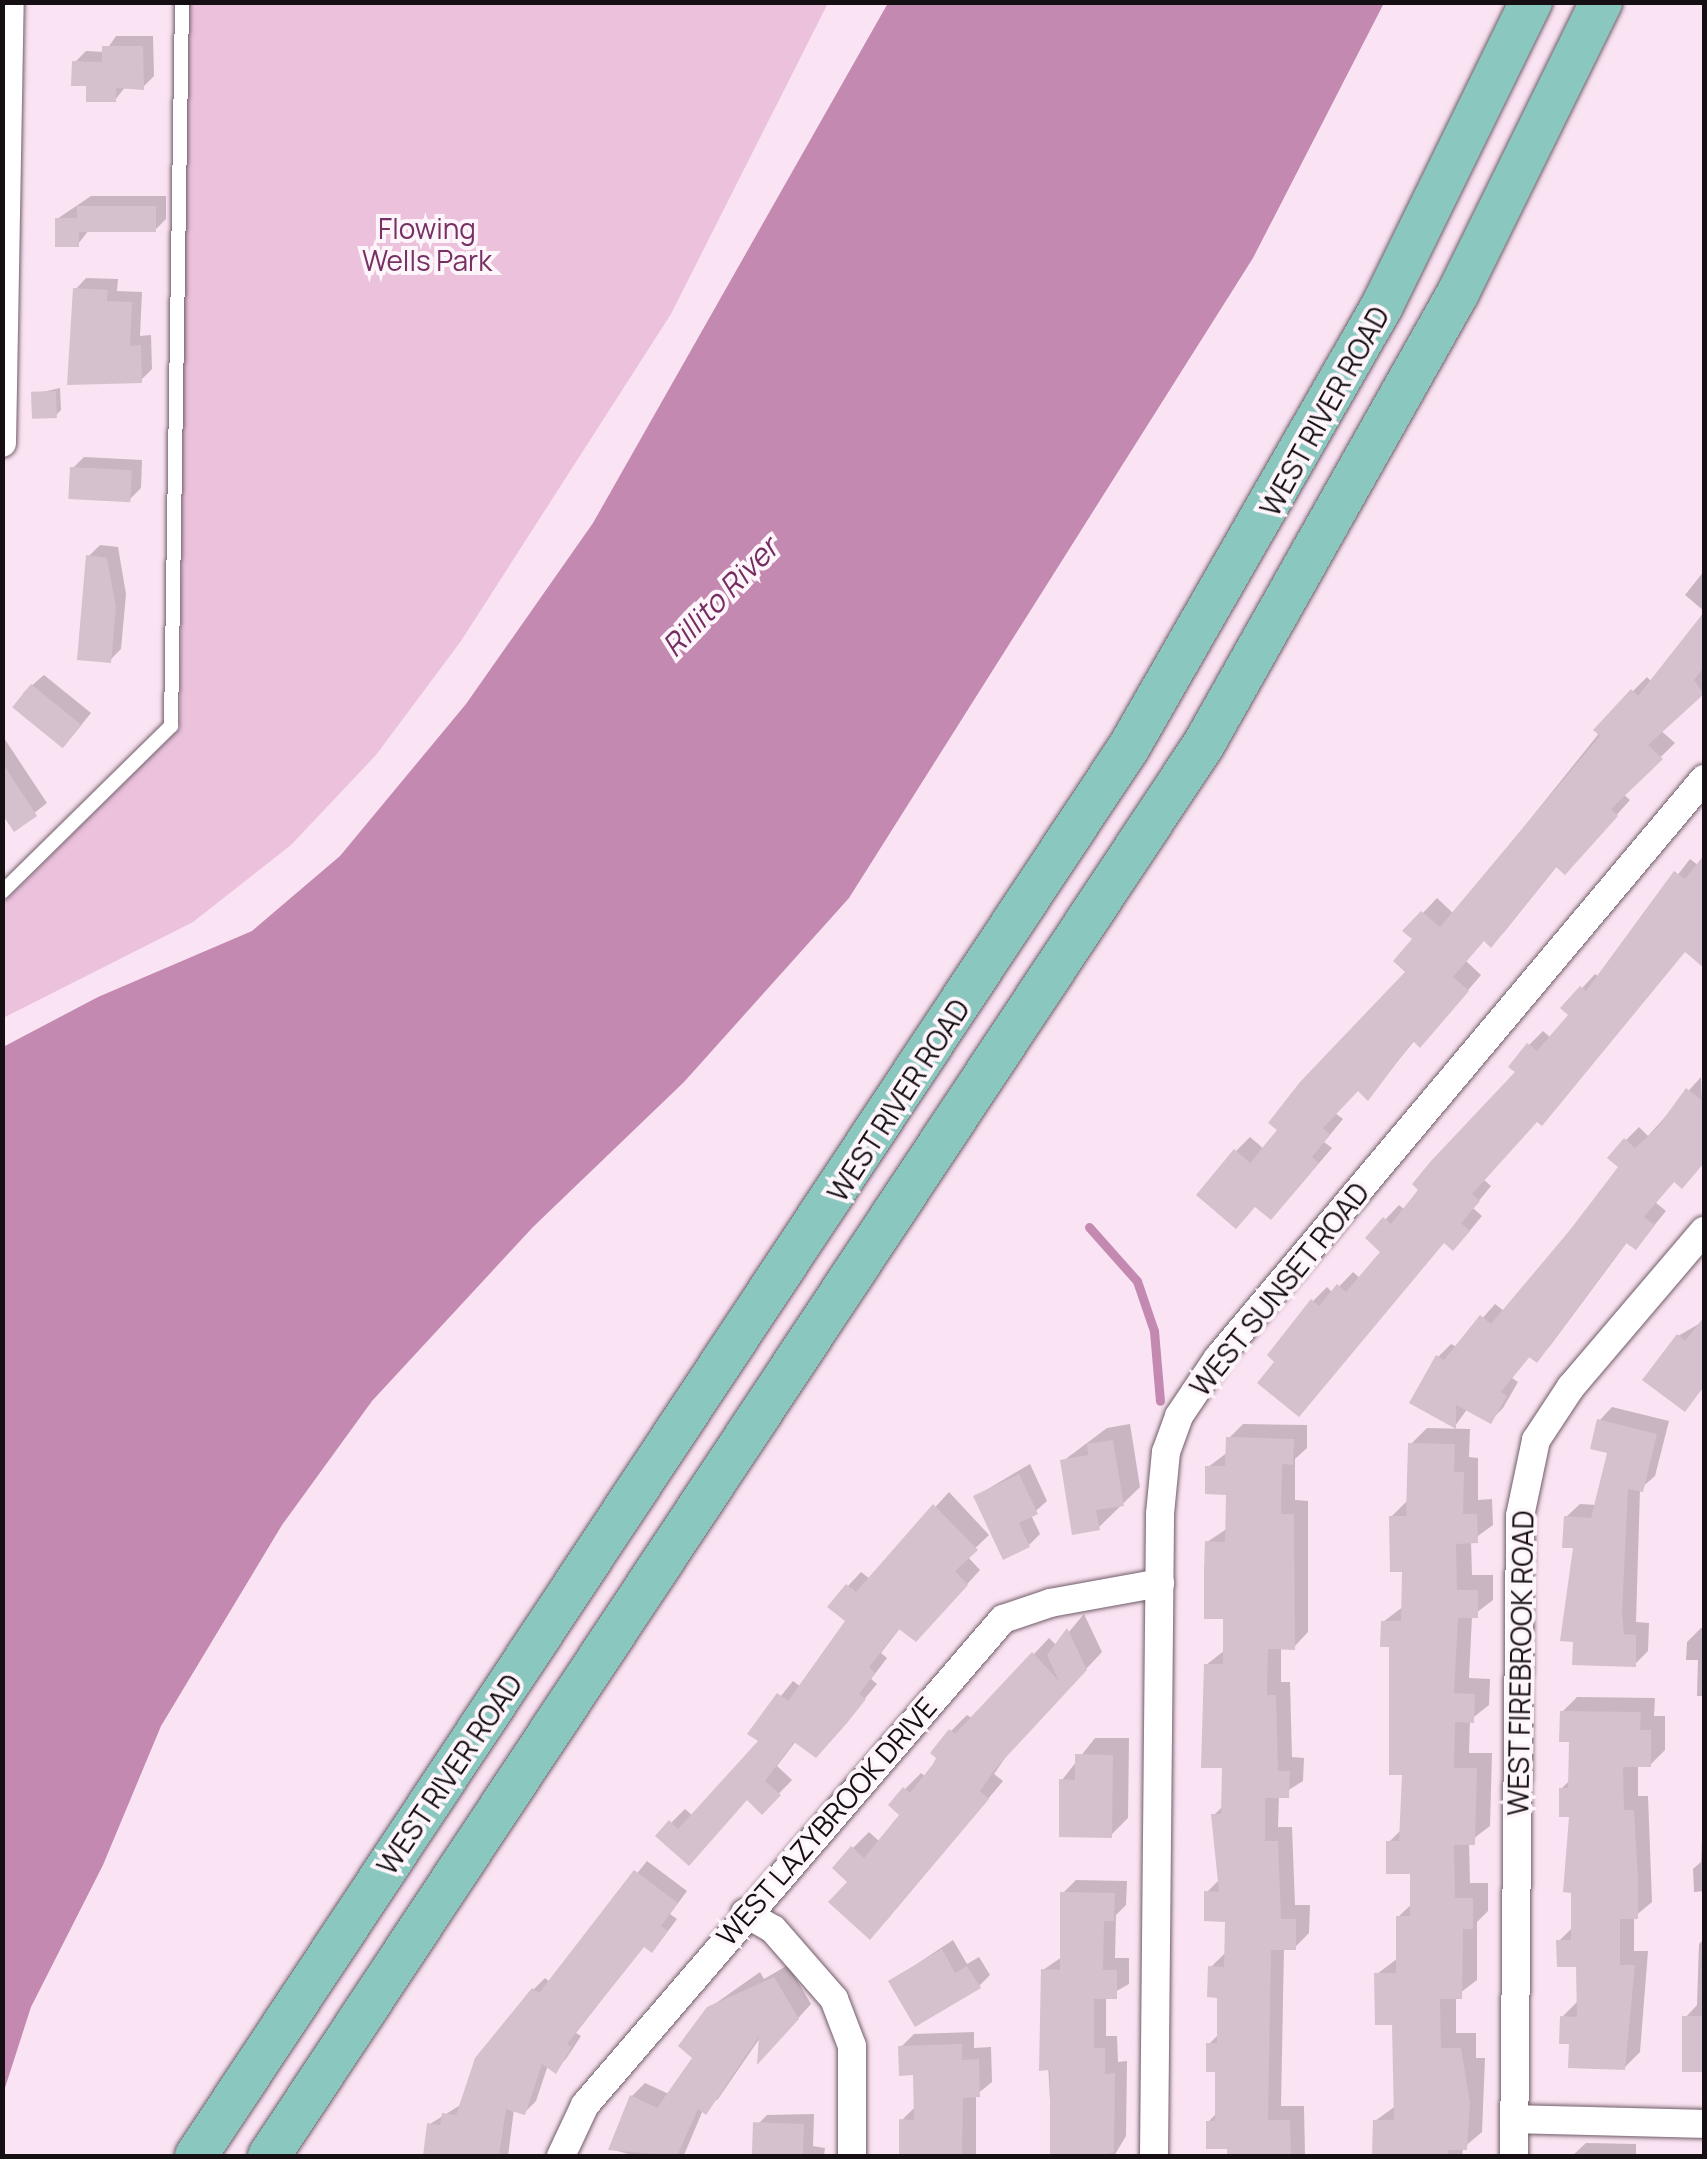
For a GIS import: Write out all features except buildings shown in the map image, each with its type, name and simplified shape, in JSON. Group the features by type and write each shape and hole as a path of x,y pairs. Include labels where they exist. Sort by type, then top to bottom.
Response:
{"main road":[{"name":"WEST RIVER ROAD","path":"196,2156 1130,747 1246,553 1382,306 1531,2"},
{"name":"WEST RIVER ROAD","path":"269,2156 1204,744 1458,293 1601,2"},
{"path":"694,1407 741,1443"}],"street":[{"path":"2,443 10,2"},
{"name":"WEST SUNSET ROAD","path":"1154,2156 1160,1584 1166,1452 1179,1416 1218,1358 1704,779"},
{"name":"WEST FIREBROOK ROAD","path":"1514,2156 1520,1516 1536,1440 1571,1387 1704,1231"},
{"name":"WEST LAZYBROOK DRIVE","path":"561,2156 586,2105 745,1912 1003,1620 1050,1603 1160,1584"},
{"path":"745,1912 773,1929 834,1999 852,2046 852,2156"},
{"path":"1514,2119 1704,2124"}],"lane":[{"path":"2,892 171,726 182,2"}],"green space":[{"name":"Flowing Wells Park","path":"186,3 828,3 671,314 461,641 376,755 291,845 193,922 3,1018 3,903 180,728"}],"water":[{"name":"Rillito River","path":"888,3 1384,3 1253,258 849,898 684,1082 533,1227 372,1401 282,1525 161,1726 103,1865 31,2007 3,2094 3,1047 98,997 252,931 340,856 466,704 593,523"}],"waterway":[{"path":"1089,1227 1137,1281 1154,1331 1160,1401"}]}
